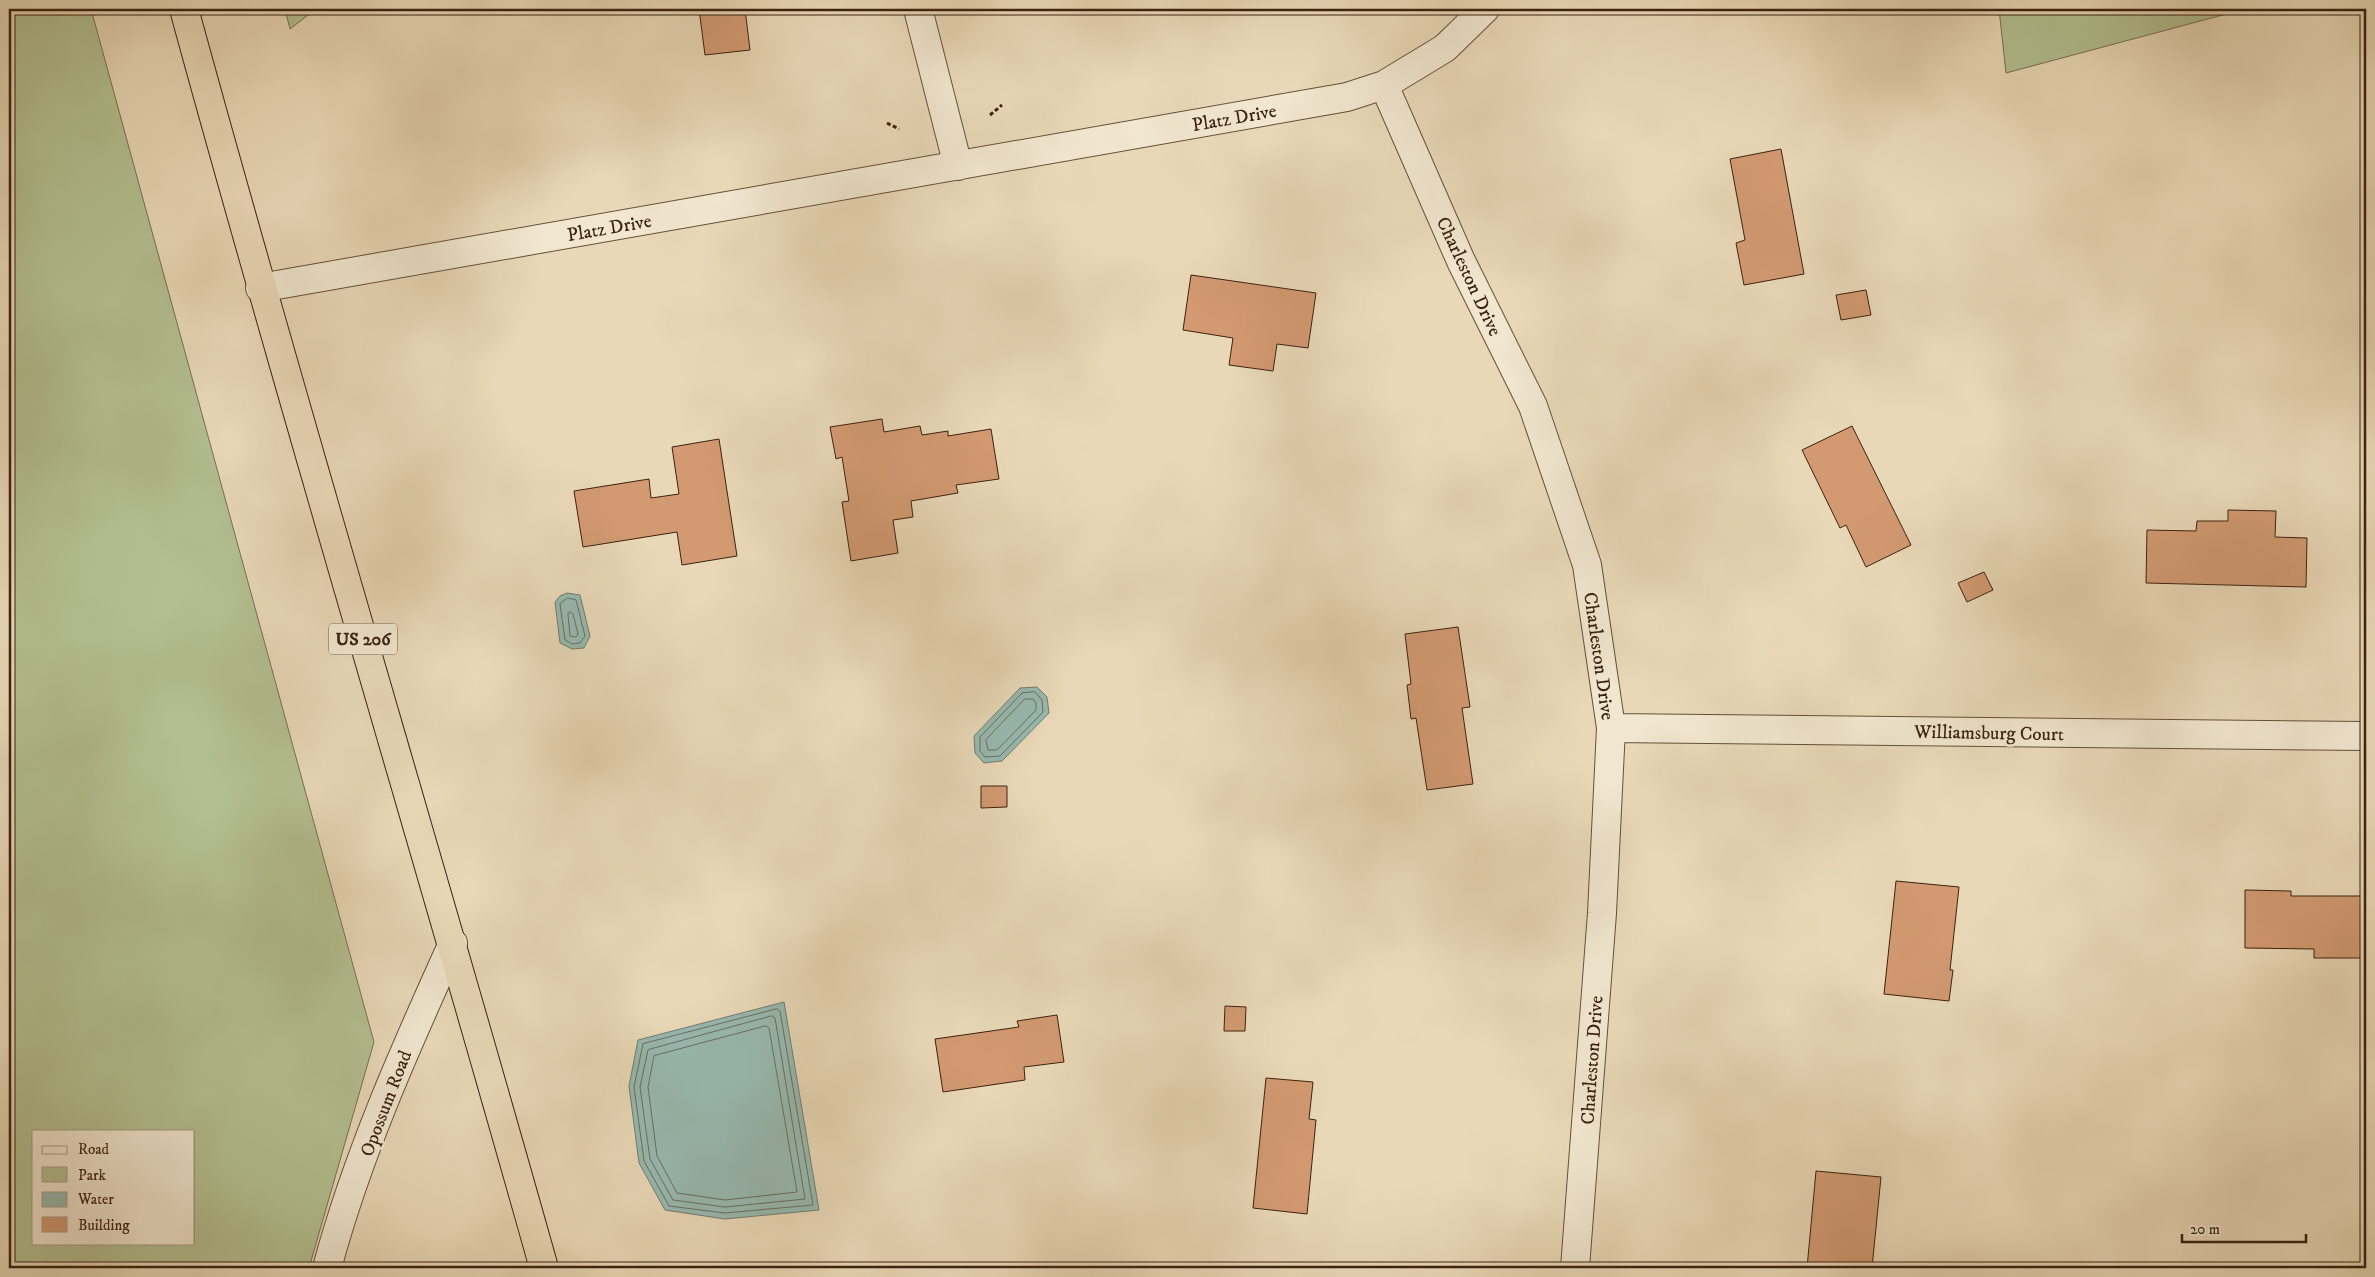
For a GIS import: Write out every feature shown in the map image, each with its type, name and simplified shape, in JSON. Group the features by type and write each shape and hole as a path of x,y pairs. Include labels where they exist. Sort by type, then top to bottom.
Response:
{"highway":[{"name":"US 206","path":"184,9 260,288 453,942 544,1268"}],"street":[{"path":"918,9 958,166"},
{"name":"Platz Drive","path":"260,288 1347,97 1384,85 1445,48 1485,9"},
{"name":"Charleston Drive","path":"1384,85 1461,261 1533,406 1587,565 1611,728 1602,913 1575,1268"},
{"name":"Williamsburg Court","path":"1611,728 2366,736"},
{"name":"Opossum Road","path":"327,1268 340,1222 400,1060 453,942"}],"path":[{"path":"990,114 1002,105"},
{"path":"887,123 899,129"}],"green space":[{"path":"9,9 91,9 374,1042 309,1268 9,1268"},
{"path":"285,9 316,9 290,29"},
{"path":"1999,9 2245,9 2006,73"}],"water":[{"path":"567,593 580,595 590,636 584,648 572,649 560,643 555,602 560,596"},
{"path":"1037,687 1047,697 1049,713 1002,761 984,763 975,753 974,736 1020,688"},
{"path":"784,1002 819,1210 725,1219 665,1210 639,1163 629,1086 638,1040"}],"building":[{"path":"699,9 745,9 750,50 705,55"},
{"path":"1781,149 1804,274 1744,285 1736,243 1745,240 1730,159"},
{"path":"1191,275 1316,293 1308,348 1277,344 1273,371 1229,365 1233,338 1183,330"},
{"path":"1866,290 1871,315 1841,320 1836,295"},
{"path":"882,419 884,432 920,426 922,435 948,431 948,436 991,429 999,479 956,485 958,493 911,501 913,517 893,520 898,553 851,561 842,502 849,501 842,457 836,459 830,427"},
{"path":"1852,426 1911,545 1866,567 1846,525 1840,528 1802,450"},
{"path":"719,439 737,556 682,565 677,532 583,547 574,491 649,479 651,498 679,494 672,447"},
{"path":"2228,510 2276,511 2275,537 2307,538 2306,587 2146,583 2147,530 2196,531 2197,521 2228,521"},
{"path":"1984,572 1993,590 1967,602 1958,583"},
{"path":"1458,627 1470,707 1462,708 1473,784 1427,790 1416,718 1411,719 1407,685 1411,684 1405,634"},
{"path":"981,786 1007,786 1007,807 981,808"},
{"path":"1896,881 1959,887 1950,970 1953,970 1949,1001 1884,994"},
{"path":"2245,890 2291,891 2291,896 2366,896 2366,958 2314,958 2314,949 2245,948"},
{"path":"1225,1006 1246,1007 1245,1031 1224,1031"},
{"path":"1057,1015 1064,1062 1024,1067 1025,1080 943,1092 935,1039 1019,1027 1017,1021"},
{"path":"1266,1078 1313,1082 1309,1119 1316,1120 1307,1214 1253,1208"},
{"path":"1816,1171 1881,1177 1872,1268 1807,1268"}]}
